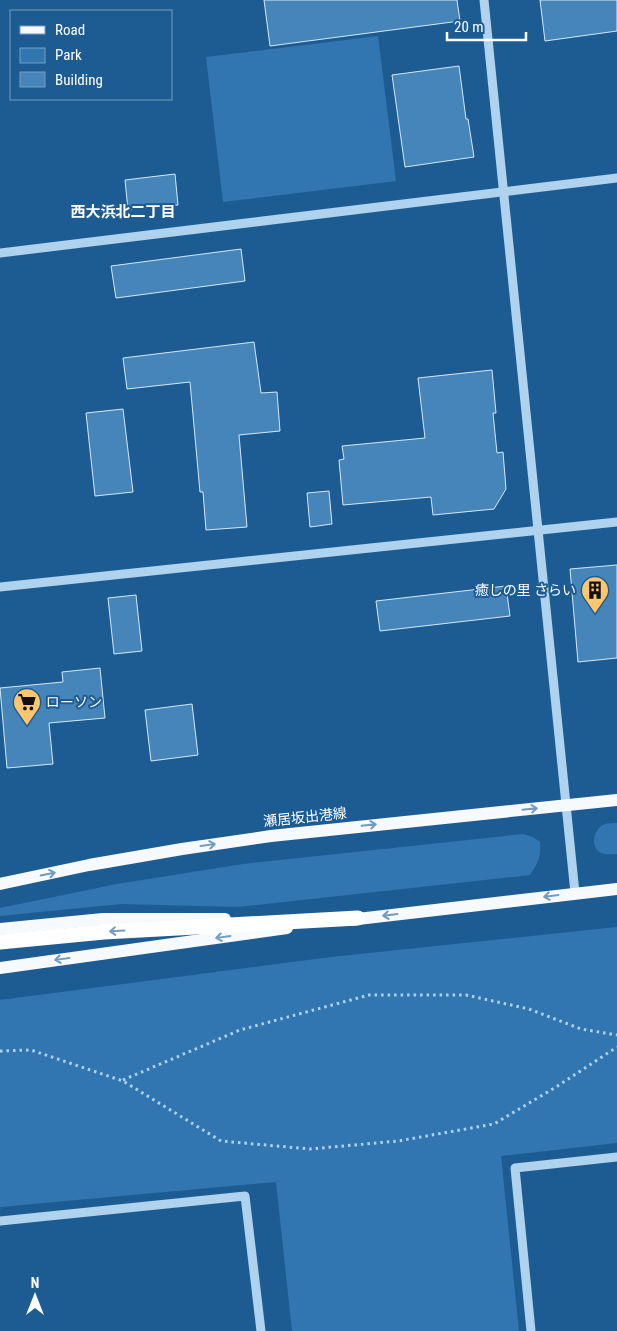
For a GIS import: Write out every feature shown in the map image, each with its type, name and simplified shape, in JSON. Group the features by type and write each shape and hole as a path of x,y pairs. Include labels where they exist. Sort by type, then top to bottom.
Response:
{"highway":[{"path":"0,942 104,932 358,918"}],"main road":[{"name":"瀬居坂出港線","path":"0,884 145,855 271,836 617,800"},
{"path":"0,968 358,918 617,889"},
{"path":"0,929 104,919 358,918"}],"street":[{"path":"484,0 575,893"},
{"path":"0,253 617,178"},
{"path":"0,587 617,522"},
{"path":"531,1331 515,1168 617,1157"},
{"path":"0,1221 245,1196 261,1331"}],"path":[{"path":"123,1081 240,1030 369,995 466,995 529,1009 581,1028 617,1035"},
{"path":"0,1051 31,1050 123,1081 221,1141 310,1149 398,1141 494,1124 556,1087 617,1047"}],"green space":[{"path":"378,36 396,181 223,202 206,57"},
{"path":"617,823 617,854 601,853 597,850 594,842 598,829 605,824"},
{"path":"523,834 533,837 540,842 538,860 530,875 237,907 121,904 0,916 0,908 117,884 243,864"},
{"path":"617,927 617,1143 501,1156 519,1331 292,1331 276,1182 0,1207 0,1000 331,957"}],"building":[{"path":"264,0 457,0 460,21 270,46"},
{"path":"540,0 617,0 617,31 545,41"},
{"path":"459,66 466,119 468,119 474,157 405,167 392,75"},
{"path":"175,174 178,205 128,210 125,180"},
{"path":"241,249 245,281 116,298 111,266"},
{"path":"254,342 261,393 277,392 280,431 239,435 247,527 206,530 203,492 200,492 190,382 127,389 123,358"},
{"path":"492,370 496,413 493,413 497,453 503,452 506,489 494,509 433,515 431,497 343,505 339,460 344,459 342,446 425,438 418,378"},
{"path":"123,409 133,492 95,496 86,413"},
{"path":"329,491 332,524 310,527 307,493"},
{"name":"癒しの里 さらい","path":"617,565 617,658 578,662 570,569"},
{"path":"506,586 510,616 380,631 376,601"},
{"path":"136,595 142,651 114,654 108,598"},
{"path":"100,668 105,718 49,723 53,764 7,768 0,688 63,682 62,672"},
{"path":"192,704 198,755 151,761 145,710"}],"place":[{"name":"癒しの里 さらい","path":"595,614"},
{"name":"ローソン","path":"27,726"}],"district":[{"name":"西大浜北二丁目","path":"123,212"}]}
